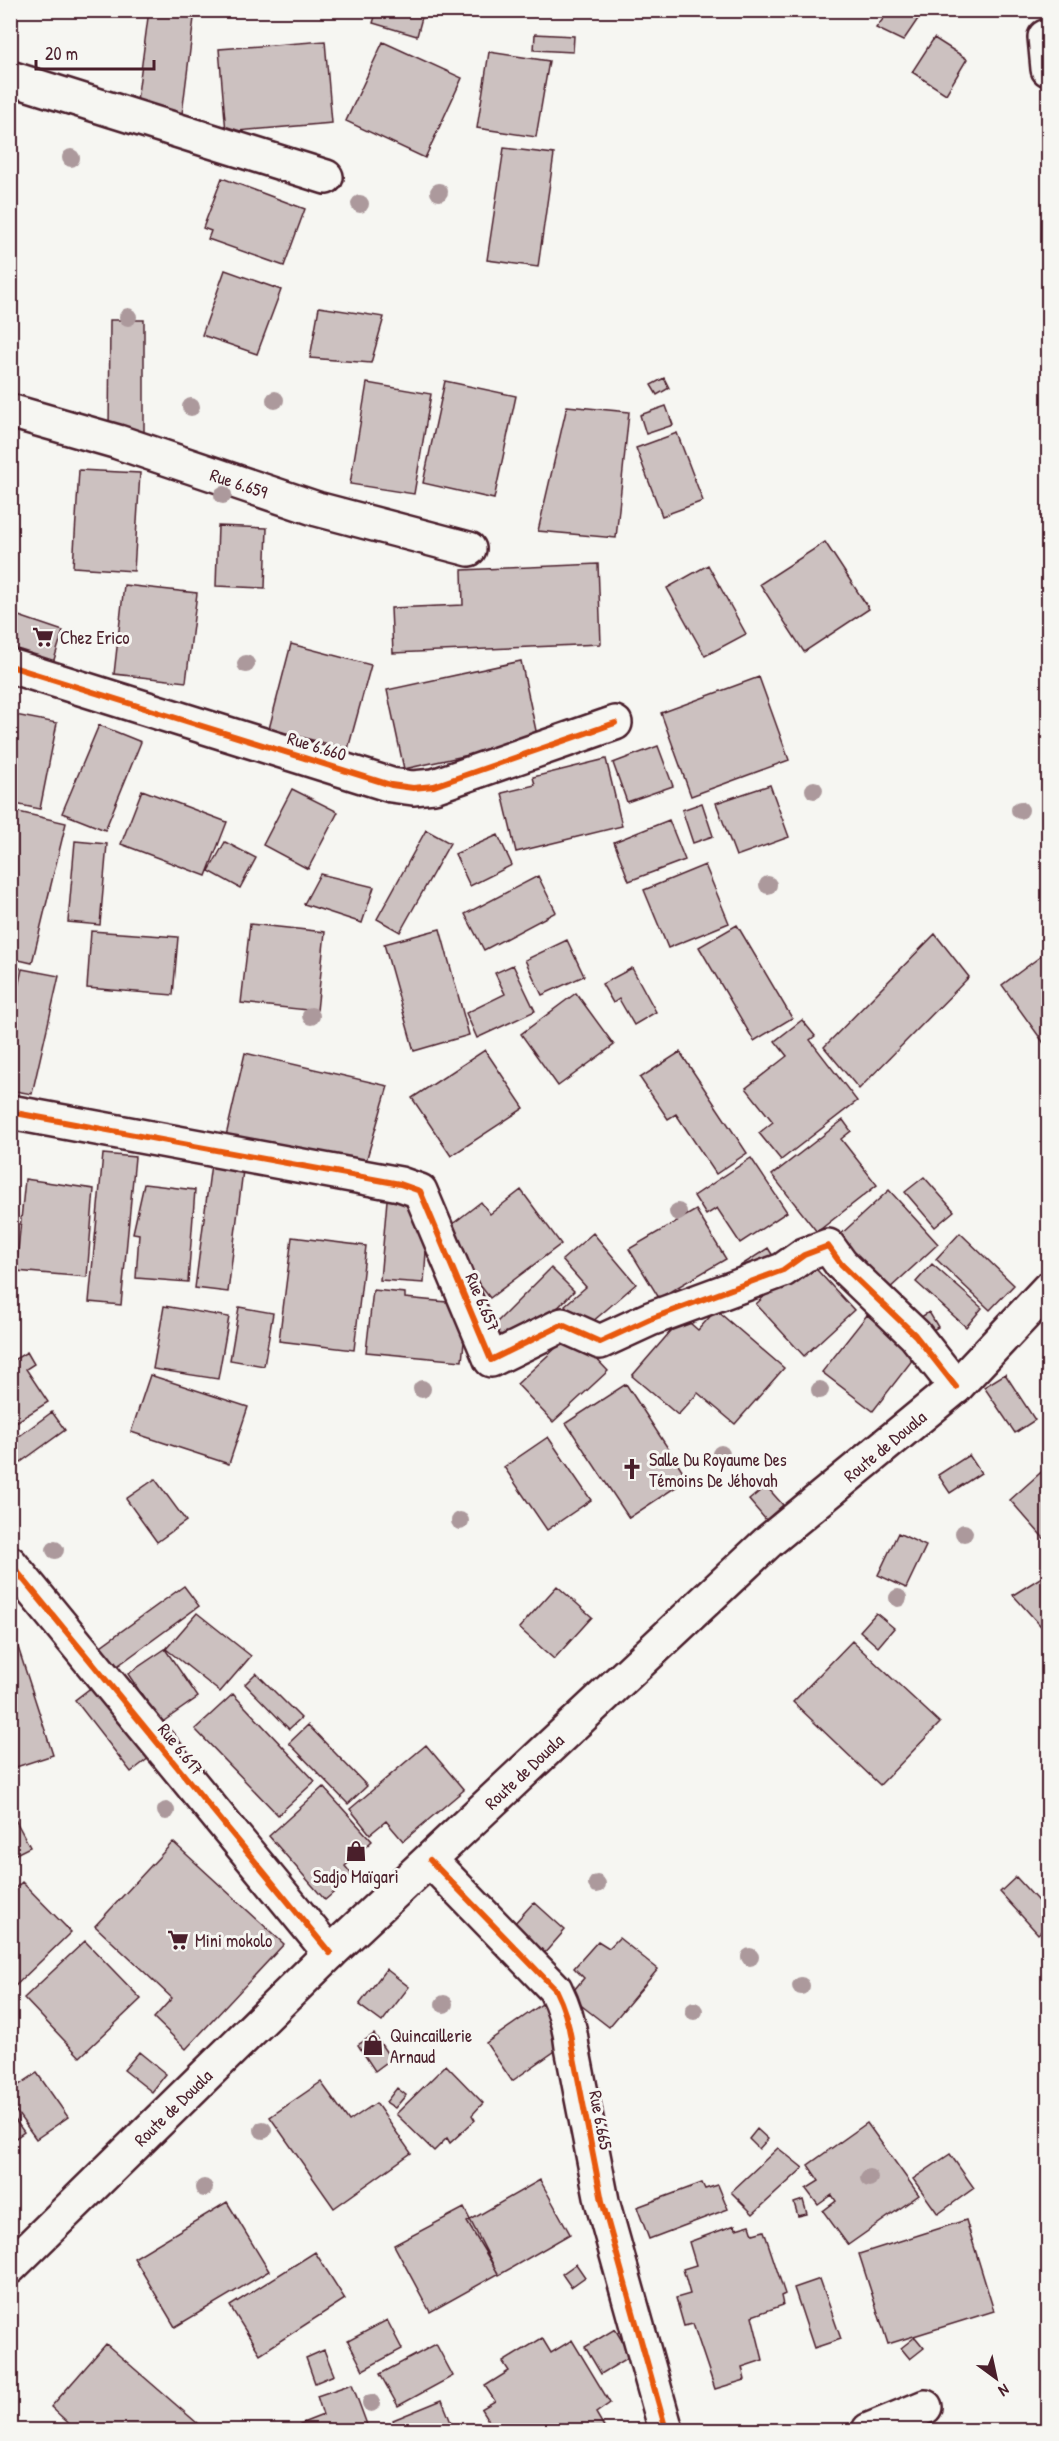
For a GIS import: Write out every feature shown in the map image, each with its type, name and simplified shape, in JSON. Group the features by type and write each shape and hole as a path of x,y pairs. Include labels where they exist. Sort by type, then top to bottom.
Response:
{"main road":[{"path":"1045,37 1048,69"},
{"path":"10,78 326,177"},
{"name":"Rue 6.659","path":"10,411 118,442 317,509 469,549"},
{"name":"Rue 6.660","path":"10,666 391,785 413,788 434,786 615,723"},
{"name":"Rue 6.657","path":"10,1112 400,1184 420,1191 491,1360 562,1325 600,1342 650,1319 783,1270 804,1255 828,1246 842,1264 915,1335 956,1387"},
{"name":"Route de Douala","path":"10,2268 330,1953 769,1541 956,1387 1048,1290"},
{"name":"Rue 6.617","path":"10,1563 330,1953"},
{"name":"Rue 6.665","path":"430,1860 555,1989 563,2006 570,2027 602,2201 666,2430"},
{"path":"869,2430 925,2407"}],"building":[{"path":"149,10 195,10 182,114 136,109"},
{"path":"377,10 424,10 417,36 373,23"},
{"path":"890,10 924,10 903,41 876,28"},
{"path":"535,34 574,36 573,52 534,50"},
{"path":"934,38 967,59 946,94 912,72"},
{"path":"325,41 332,123 226,132 219,49"},
{"path":"383,42 462,78 425,158 346,121"},
{"path":"489,52 549,61 536,137 477,128"},
{"path":"504,148 554,154 538,267 487,260"},
{"path":"222,178 305,209 284,266 208,239 211,231 203,228"},
{"path":"225,270 281,290 257,354 202,335"},
{"path":"319,307 384,317 371,363 310,358"},
{"path":"110,320 144,320 144,433 109,433"},
{"path":"664,378 669,388 657,395 651,385"},
{"path":"445,381 516,396 494,499 423,483"},
{"path":"367,383 431,394 414,494 350,484"},
{"path":"567,406 629,412 616,538 538,531"},
{"path":"666,406 673,425 646,434 640,415"},
{"path":"677,433 703,501 662,516 636,448"},
{"path":"79,470 140,473 134,571 73,567"},
{"path":"218,526 267,528 265,588 216,586"},
{"path":"825,542 869,609 804,652 760,584"},
{"path":"598,564 601,644 393,653 391,608 463,605 462,570"},
{"path":"708,565 746,634 705,656 667,588"},
{"path":"124,585 197,593 186,682 114,674"},
{"path":"10,613 63,631 53,663 10,649"},
{"path":"291,644 371,665 348,749 269,729"},
{"path":"521,661 538,740 404,769 387,690"},
{"path":"759,677 789,760 691,796 661,713"},
{"path":"10,714 57,723 40,809 10,803"},
{"path":"99,725 141,742 105,830 62,813"},
{"path":"658,746 673,786 627,802 613,763"},
{"path":"606,759 622,826 516,852 502,793 535,785 533,777"},
{"path":"770,785 789,837 736,856 716,803"},
{"path":"292,789 338,812 308,869 263,845"},
{"path":"142,790 227,822 206,876 121,844"},
{"path":"702,803 713,836 693,843 682,810"},
{"path":"10,810 66,823 32,963 10,958"},
{"path":"669,820 685,860 629,881 614,842"},
{"path":"426,830 450,843 400,932 377,919"},
{"path":"498,835 512,865 470,886 455,854"},
{"path":"75,841 107,844 100,925 68,922"},
{"path":"225,842 256,858 240,888 209,871"},
{"path":"705,865 729,923 668,948 644,890"},
{"path":"320,874 374,887 362,923 304,904"},
{"path":"538,876 556,912 484,950 465,914"},
{"path":"250,924 325,932 317,1011 241,1003"},
{"path":"737,925 792,1018 754,1041 699,947"},
{"path":"440,929 469,1035 414,1051 384,944"},
{"path":"91,931 178,937 173,995 87,988"},
{"path":"935,934 969,977 859,1089 824,1047"},
{"path":"567,940 584,976 542,995 525,960"},
{"path":"1048,951 1048,1049 1002,985"},
{"path":"10,965 20,968 10,1004"},
{"path":"513,965 535,1011 477,1038 466,1013 505,994 495,973"},
{"path":"632,968 656,1012 634,1025 619,999 613,1003 602,984"},
{"path":"22,969 59,976 32,1094 10,1090 10,1023"},
{"path":"576,993 614,1045 558,1086 521,1034"},
{"path":"802,1020 815,1036 810,1040 857,1101 781,1160 759,1133 773,1122 746,1088 787,1056 775,1041"},
{"path":"485,1050 524,1108 451,1156 412,1098"},
{"path":"680,1052 747,1153 716,1174 676,1114 668,1119 640,1078"},
{"path":"245,1053 388,1086 364,1168 226,1136"},
{"path":"843,1120 851,1131 841,1139 877,1185 817,1232 772,1175"},
{"path":"103,1154 135,1157 121,1305 89,1302"},
{"path":"751,1158 787,1212 740,1243 717,1208 706,1215 694,1196"},
{"path":"211,1164 243,1170 228,1292 195,1288"},
{"path":"924,1177 954,1211 935,1227 905,1192"},
{"path":"25,1179 94,1189 87,1277 16,1271"},
{"path":"144,1184 195,1190 188,1282 136,1278 139,1234 133,1233"},
{"path":"521,1190 561,1244 490,1298 449,1245 446,1229 481,1202 490,1214"},
{"path":"889,1190 938,1244 876,1301 827,1247"},
{"path":"387,1200 429,1204 424,1283 380,1280"},
{"path":"696,1210 726,1259 659,1298 629,1249"},
{"path":"593,1233 636,1284 584,1329 565,1305 586,1287 562,1260"},
{"path":"960,1233 1014,1285 990,1310 936,1259"},
{"path":"292,1237 366,1246 354,1350 279,1341"},
{"path":"768,1248 780,1267 746,1289 734,1270"},
{"path":"806,1258 854,1310 804,1356 756,1304"},
{"path":"932,1264 982,1308 966,1327 916,1282"},
{"path":"551,1268 574,1291 506,1361 482,1337"},
{"path":"373,1290 405,1293 405,1298 468,1304 462,1361 366,1352"},
{"path":"164,1306 229,1317 218,1379 153,1369"},
{"path":"239,1307 273,1313 264,1366 230,1360"},
{"path":"716,1310 784,1368 735,1424 698,1393 678,1415 632,1376 683,1317 698,1330"},
{"path":"929,1312 938,1327 921,1337 913,1322"},
{"path":"867,1315 917,1354 873,1411 822,1372"},
{"path":"572,1333 608,1371 553,1422 517,1384"},
{"path":"27,1352 34,1364 26,1369 48,1402 10,1426 10,1362"},
{"path":"1005,1374 1035,1420 1015,1433 984,1387"},
{"path":"150,1375 248,1407 229,1464 131,1432"},
{"path":"626,1384 688,1479 629,1518 566,1423"},
{"path":"52,1412 65,1430 18,1464 10,1454 10,1443"},
{"path":"548,1437 591,1500 547,1530 504,1467"},
{"path":"969,1455 981,1473 950,1493 938,1475"},
{"path":"1048,1466 1048,1543 1010,1500"},
{"path":"155,1479 186,1521 157,1542 126,1499"},
{"path":"766,1486 783,1505 766,1520 749,1500"},
{"path":"898,1533 926,1546 906,1588 878,1575"},
{"path":"1048,1573 1048,1634 1013,1595"},
{"path":"184,1586 199,1606 116,1667 101,1646"},
{"path":"557,1586 592,1617 554,1659 519,1628"},
{"path":"197,1613 251,1656 220,1692 166,1649"},
{"path":"876,1613 894,1628 878,1647 860,1631"},
{"path":"16,1641 53,1755 10,1769 10,1643"},
{"path":"852,1641 940,1723 880,1785 793,1702"},
{"path":"165,1649 198,1697 161,1723 128,1674"},
{"path":"256,1673 301,1718 289,1729 245,1684"},
{"path":"97,1683 154,1754 131,1772 75,1700"},
{"path":"233,1694 315,1781 278,1815 195,1729"},
{"path":"308,1725 367,1786 348,1804 289,1743"},
{"path":"426,1745 464,1790 403,1841 386,1821 370,1834 350,1809"},
{"path":"323,1787 372,1841 345,1866 353,1876 325,1900 269,1836"},
{"path":"10,1810 30,1847 10,1857"},
{"path":"173,1842 284,1944 186,2049 154,2018 172,1998 95,1926"},
{"path":"1016,1877 1048,1912 1048,1925 1038,1934 1000,1892"},
{"path":"22,1882 71,1932 10,1991 10,1893"},
{"path":"534,1902 565,1930 535,1964 503,1936"},
{"path":"619,1938 658,1969 609,2027 569,1996 584,1978 574,1968 598,1941 609,1948"},
{"path":"85,1941 141,1999 80,2057 24,1998"},
{"path":"386,1969 409,1987 382,2022 359,2005"},
{"path":"542,2004 568,2042 512,2081 486,2043"},
{"path":"374,2034 391,2059 375,2071 358,2045"},
{"path":"139,2052 166,2074 152,2092 124,2070"},
{"path":"446,2065 483,2103 472,2115 475,2120 450,2143 447,2138 434,2151 396,2114"},
{"path":"37,2073 68,2117 36,2139 10,2103 10,2091"},
{"path":"321,2082 349,2121 376,2103 411,2153 334,2208 270,2117"},
{"path":"397,2088 406,2095 395,2108 386,2102"},
{"path":"10,2113 24,2132 10,2142"},
{"path":"867,2123 919,2195 848,2245 823,2211 836,2201 832,2195 818,2205 806,2189 819,2181 808,2165"},
{"path":"757,2129 768,2139 759,2149 749,2139"},
{"path":"778,2148 803,2168 753,2214 731,2192"},
{"path":"950,2154 974,2188 938,2214 913,2179"},
{"path":"540,2180 570,2234 499,2275 467,2222"},
{"path":"702,2183 705,2189 718,2185 728,2209 649,2239 637,2207"},
{"path":"803,2200 807,2214 798,2216 794,2203"},
{"path":"227,2202 269,2271 175,2327 134,2258"},
{"path":"464,2208 498,2274 430,2312 394,2245"},
{"path":"966,2220 994,2311 888,2344 859,2254"},
{"path":"735,2225 736,2229 750,2225 753,2234 764,2231 785,2294 781,2296 783,2305 752,2316 763,2360 742,2367 745,2380 715,2389 693,2324 684,2326 676,2298 690,2294 683,2269 696,2265 689,2242"},
{"path":"315,2252 345,2299 260,2354 230,2306"},
{"path":"576,2264 585,2277 571,2287 562,2274"},
{"path":"820,2279 841,2339 814,2348 794,2288"},
{"path":"387,2320 402,2349 363,2370 348,2341"},
{"path":"615,2329 631,2356 601,2374 585,2347"},
{"path":"915,2337 924,2348 910,2359 901,2348"},
{"path":"542,2338 551,2353 572,2340 610,2403 596,2413 606,2430 494,2430 481,2409 495,2401 485,2386 509,2371 503,2362"},
{"path":"106,2344 205,2430 76,2430 51,2407"},
{"path":"436,2344 453,2376 398,2406 380,2374"},
{"path":"324,2350 334,2375 315,2383 306,2358"},
{"path":"352,2384 369,2430 302,2430 300,2424 323,2415 317,2396"},
{"path":"442,2400 454,2430 397,2430 393,2420"}],"cycle path":[{"path":"10,666 391,785 413,788 434,786 615,723"},
{"path":"10,1112 400,1184 420,1191 491,1360 562,1325 600,1342 650,1319 783,1270 804,1255 828,1246 841,1264 915,1335 956,1387"},
{"path":"10,1563 330,1953"},
{"path":"430,1860 555,1989 562,2004 570,2032 602,2201 666,2430"}],"place":[{"name":"Chez Erico","path":"43,637"},
{"name":"Salle Du Royaume Des Témoins De Jéhovah","path":"632,1469"},
{"name":"Sadjo Maïgari","path":"356,1851"},
{"name":"Mini mokolo","path":"178,1940"},
{"name":"Quincaillerie Arnaud","path":"373,2045"}]}
